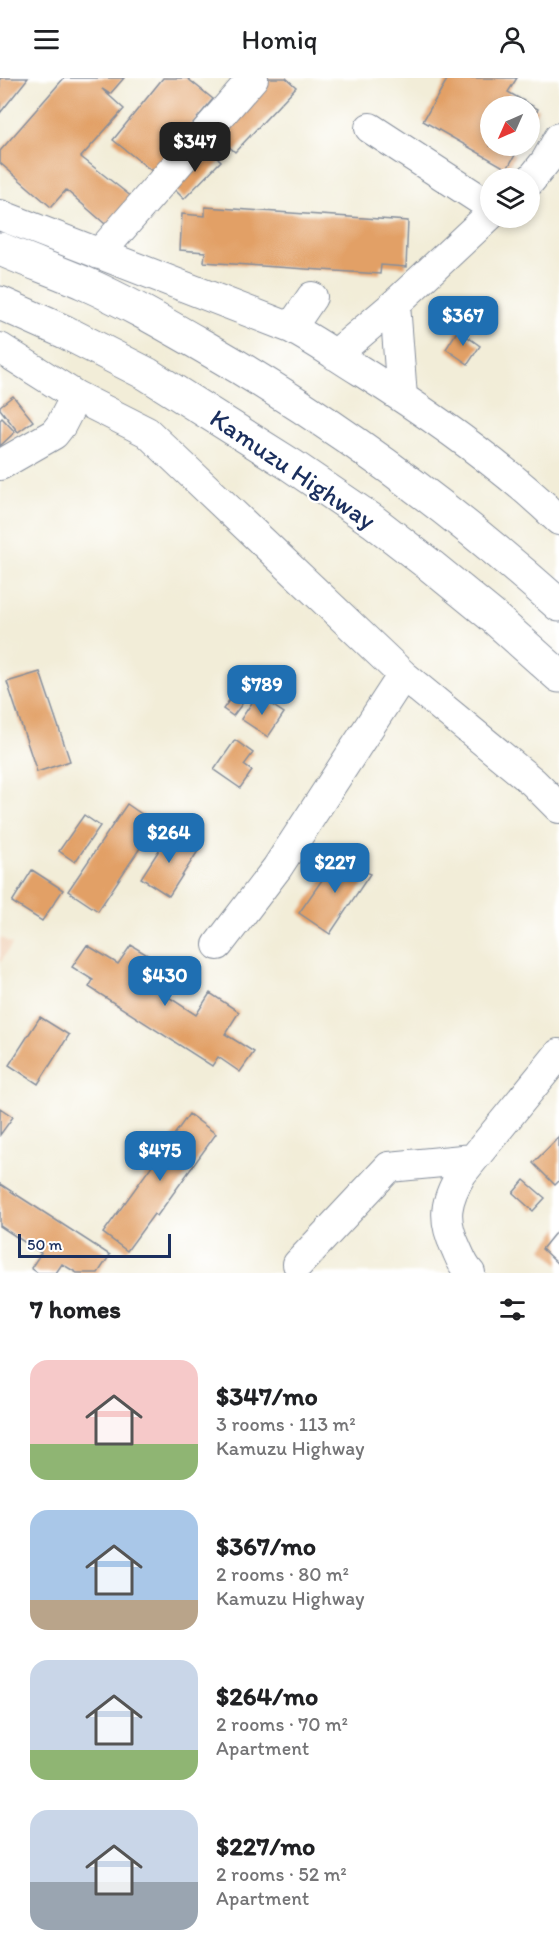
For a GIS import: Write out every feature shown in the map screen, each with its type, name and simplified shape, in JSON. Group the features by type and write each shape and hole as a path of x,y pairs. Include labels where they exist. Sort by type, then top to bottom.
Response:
{"highway":[{"path":"0,249 85,284 172,328 245,370 320,419 465,523 559,605"},
{"name":"Kamuzu Highway","path":"0,303 65,332 147,374 291,465 373,521 431,566 491,615 559,676"}],"street":[{"path":"99,254 253,78"},
{"path":"370,128 480,200"},
{"path":"540,168 559,138"},
{"path":"0,215 291,328 402,397 505,471 559,520"},
{"path":"335,355 395,304 480,224"},
{"path":"291,328 312,297"},
{"path":"395,304 402,397"},
{"path":"0,348 76,396 147,432 403,675 533,782 559,808"},
{"path":"0,465 54,434 76,396"},
{"path":"218,945 277,868 403,675"},
{"path":"470,1273 448,1233 446,1219 453,1188 473,1159 559,1054"},
{"path":"298,1264 389,1167 473,1159"}],"shaded area":[{"path":"0,937 12,944 0,963"}],"building":[{"path":"0,78 28,78 0,113"},
{"path":"64,78 124,78 110,94 102,89 124,109 81,157 137,201 112,230 66,190 51,207 0,163 0,151"},
{"path":"163,78 187,78 213,99 153,172 113,140"},
{"path":"266,78 286,78 296,87 235,152 214,133"},
{"path":"448,78 517,78 508,92 515,96 480,96 480,154 423,121"},
{"path":"206,146 221,161 184,199 169,184"},
{"path":"484,156 514,156 508,168"},
{"path":"205,207 408,221 406,267 381,265 380,274 204,262 205,252 180,250 182,214 205,216"},
{"path":"458,330 480,346 468,364 446,349"},
{"path":"13,396 33,421 18,432 0,409 0,406"},
{"path":"2,418 15,432 0,446 0,420"},
{"path":"40,672 70,761 37,772 7,682"},
{"path":"238,688 248,696 233,716 223,709"},
{"path":"257,695 284,713 268,737 241,719"},
{"path":"235,740 253,753 244,765 252,771 240,788 214,770"},
{"path":"127,804 156,824 98,911 68,891"},
{"path":"84,815 100,826 75,862 59,851"},
{"path":"170,833 198,851 169,896 141,878"},
{"path":"340,854 370,874 330,934 299,913"},
{"path":"32,870 63,890 42,921 12,902"},
{"path":"87,945 118,964 131,945 154,959 141,979 196,1015 210,993 239,1012 225,1034 254,1052 240,1072 218,1057 212,1066 89,987 93,980 72,967"},
{"path":"40,1017 69,1035 38,1084 9,1065"},
{"path":"0,1108 13,1117 0,1135"},
{"path":"189,1114 216,1134 157,1216 154,1214 127,1251 103,1233"},
{"path":"559,1137 559,1181 555,1185 533,1163"},
{"path":"524,1180 545,1198 533,1211 513,1193"},
{"path":"0,1184 110,1255 98,1273 77,1273 62,1264 56,1273 38,1273 31,1268 41,1253 0,1226"},
{"path":"559,1228 559,1265 542,1249"}]}
